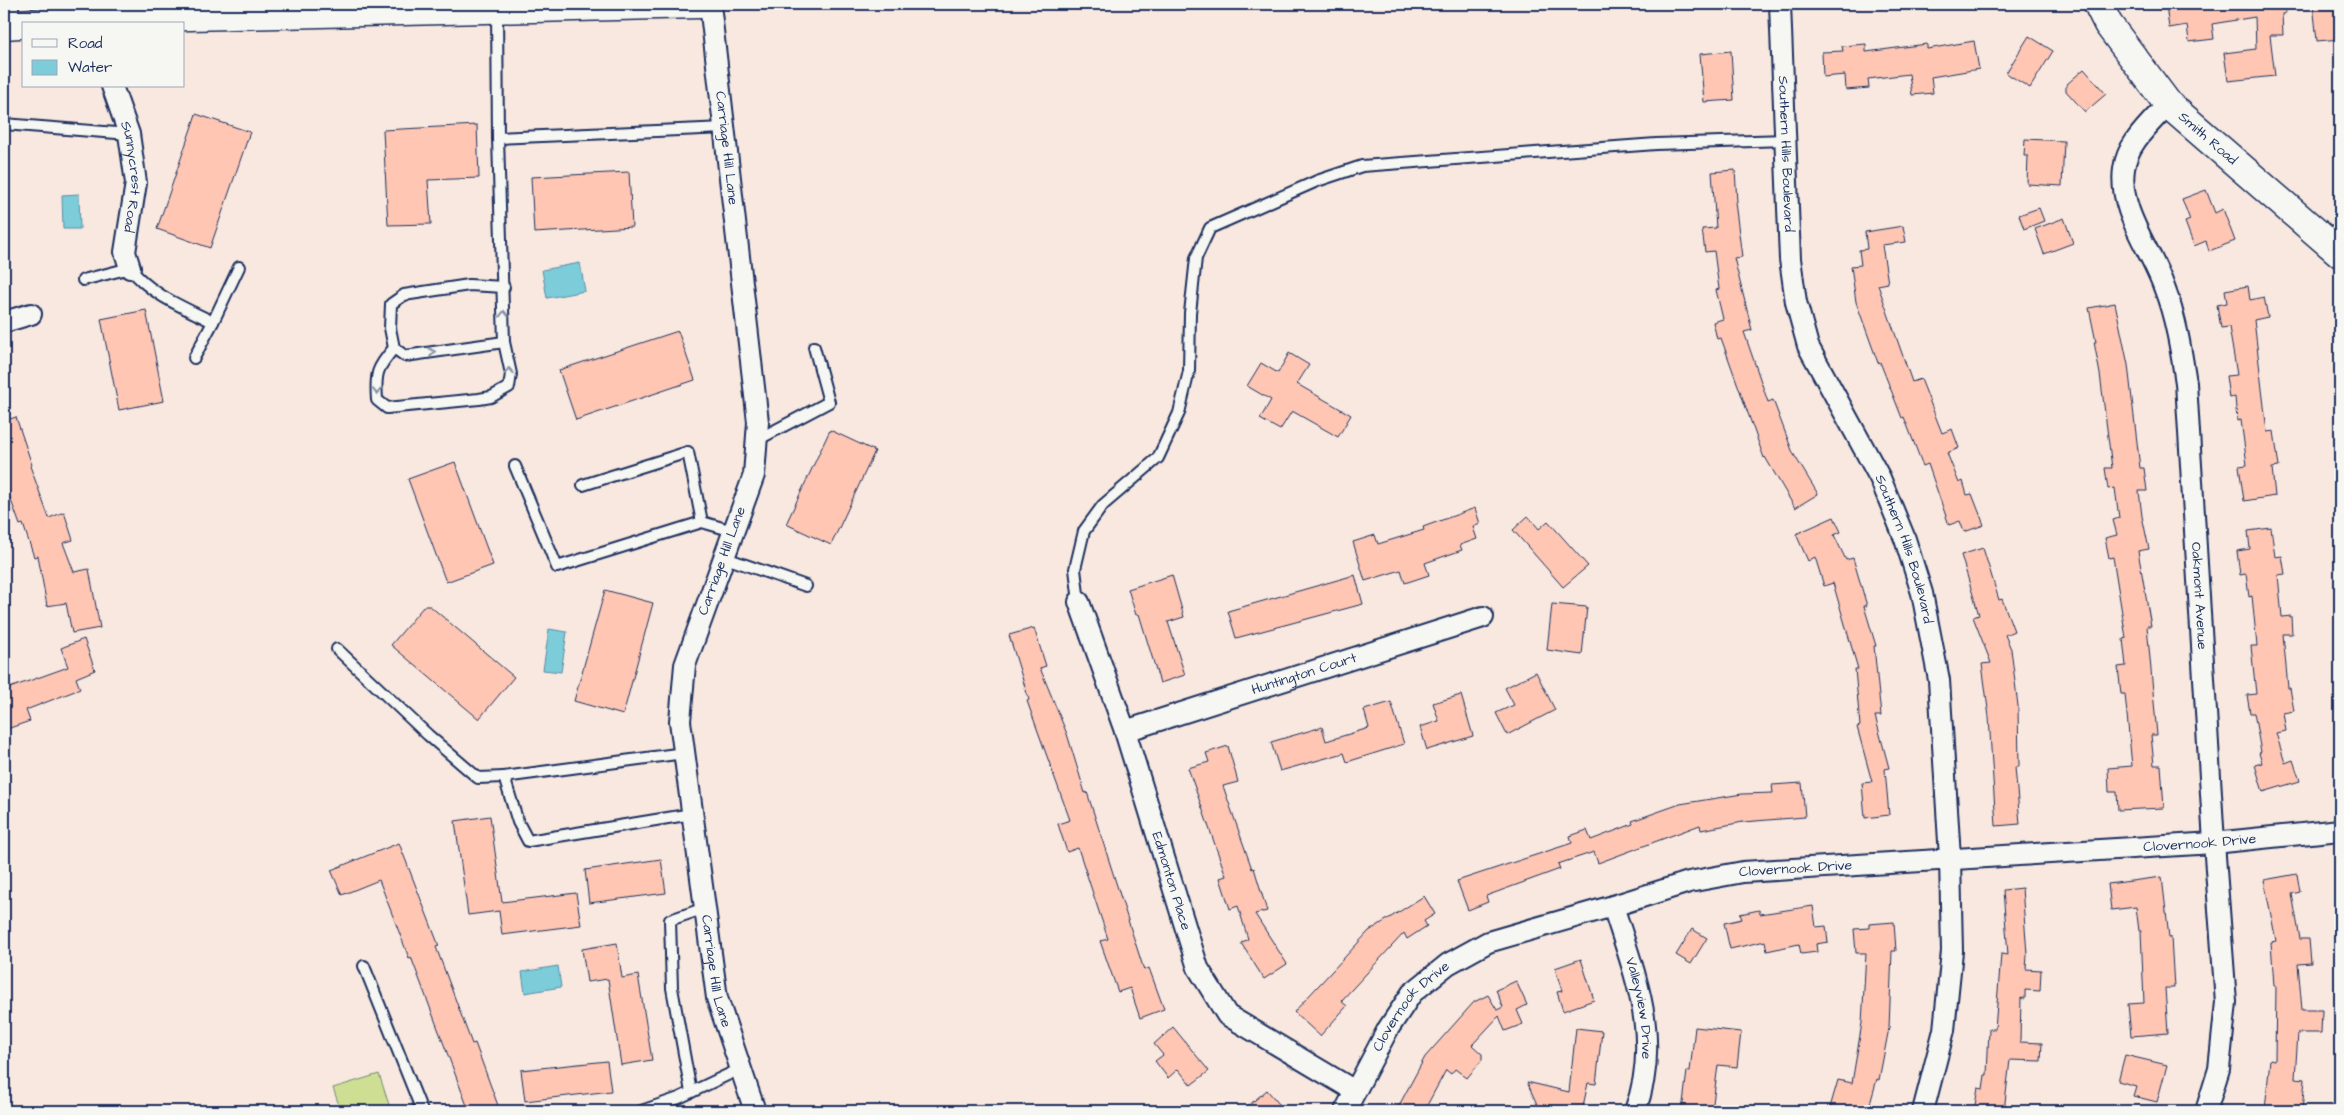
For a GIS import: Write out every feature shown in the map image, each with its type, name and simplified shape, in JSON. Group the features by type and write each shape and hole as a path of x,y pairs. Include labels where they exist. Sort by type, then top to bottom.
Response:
{"main road":[{"path":"10,18 73,16 108,21 236,10 700,4"},
{"name":"Smith Road","path":"2098,4 2108,24 2168,104 2340,253"}],"street":[{"name":"Carriage Hill Lane","path":"710,4 758,422 754,475 685,664 680,721 717,998 755,1111"},
{"name":"Southern Hills Boulevard","path":"1780,4 1787,140 1790,259 1796,302 1808,346 1880,478 1905,539 1922,593 1939,680 1950,858 1952,951 1944,1030 1923,1111"},
{"name":"Sunnycrest Road","path":"113,88 129,134 136,183 125,252 130,268"},
{"name":"Oakmont Avenue","path":"2168,104 2132,145 2124,167 2123,188 2131,215 2164,285 2177,330 2186,383 2214,844 2226,1002 2219,1069 2206,1111"},
{"path":"4,322 31,314"},
{"name":"Edmonton Place","path":"1079,602 1125,731 1198,968 1227,1015 1355,1090"},
{"name":"Huntington Court","path":"1125,731 1483,617"},
{"name":"Clovernook Drive","path":"1345,1111 1388,1029 1412,993 1448,964 1488,942 1689,882 1743,872 1950,858 2214,844 2340,830"},
{"name":"Valleyview Drive","path":"1613,906 1645,1014 1647,1049 1644,1080 1635,1111"}],"lane":[{"path":"394,348 379,365 376,384 377,400 387,408 479,400 509,388 511,374 504,342 504,287 498,138 498,7"},
{"path":"4,124 129,134"},
{"path":"498,138 725,128"},
{"path":"1079,602 1075,569 1084,531 1104,505 1158,458 1179,413 1189,371 1190,314 1196,258 1210,228 1318,180 1362,166 1656,144 1787,140"},
{"path":"83,280 130,268 140,281 154,292 212,322"},
{"path":"194,358 239,268"},
{"path":"504,287 469,285 404,295 391,304 390,328 394,348 405,356 504,342"},
{"path":"757,440 829,402 814,347"},
{"path":"582,485 688,452 702,522"},
{"path":"515,466 557,567 702,522 733,531"},
{"path":"723,557 806,586"},
{"path":"337,649 478,778 684,753"},
{"path":"504,776 518,822 528,841 692,814"},
{"path":"691,1092 672,988 670,920 705,908"},
{"path":"364,966 422,1111"},
{"path":"641,1111 691,1092 740,1069"}],"green space":[{"path":"379,1074 391,1111 341,1111 333,1088"}],"water":[{"path":"79,194 80,229 63,229 62,195"},
{"path":"580,263 585,291 547,298 542,270"},
{"path":"549,629 567,632 561,672 543,670"},
{"path":"558,966 561,987 525,993 522,972"}],"building":[{"path":"2285,4 2286,13 2282,14 2283,35 2270,35 2275,76 2228,81 2224,53 2256,49 2255,17 2212,24 2214,39 2189,42 2187,25 2169,28 2166,5"},
{"path":"2313,4 2340,4 2340,39 2317,41"},
{"path":"2029,36 2053,51 2030,88 2006,73"},
{"path":"1974,41 1979,69 1931,77 1933,93 1912,95 1909,74 1868,79 1869,88 1846,90 1845,75 1823,77 1822,52 1843,51 1842,46 1866,44 1866,52 1927,44 1927,49"},
{"path":"1731,51 1734,100 1704,102 1700,54"},
{"path":"2084,69 2106,94 2085,112 2066,91 2066,85"},
{"path":"196,114 250,132 210,248 157,229"},
{"path":"477,125 479,178 428,180 431,224 388,225 383,130"},
{"path":"2025,139 2064,141 2062,186 2027,184 2028,156 2024,156"},
{"path":"1735,170 1737,202 1735,202 1742,257 1734,258 1752,330 1744,332 1768,402 1773,400 1793,453 1818,494 1795,508 1764,458 1721,338 1717,339 1713,322 1723,319 1716,290 1719,289 1714,251 1705,252 1702,229 1716,228 1712,172"},
{"path":"629,172 632,227 534,233 531,177"},
{"path":"2206,190 2215,213 2223,209 2235,241 2209,251 2206,241 2194,246 2185,222 2190,220 2182,199"},
{"path":"2039,208 2044,221 2024,229 2019,215"},
{"path":"2064,218 2073,243 2044,254 2035,229"},
{"path":"1903,226 1906,242 1882,245 1888,283 1878,285 1912,382 1921,379 1942,433 1952,429 1959,448 1947,453 1959,483 1963,481 1967,495 1972,494 1984,525 1964,532 1960,521 1949,525 1928,464 1923,466 1880,362 1878,363 1856,302 1851,266 1861,265 1859,250 1867,249 1865,232"},
{"path":"2248,286 2250,300 2264,297 2268,317 2254,320 2267,432 2274,431 2279,467 2272,468 2275,496 2244,501 2239,466 2247,465 2241,420 2237,421 2235,397 2229,398 2226,376 2237,375 2229,327 2221,328 2217,305 2227,303 2225,290"},
{"path":"2115,303 2128,365 2140,468 2144,468 2147,491 2139,491 2149,549 2138,551 2151,626 2147,626 2157,735 2151,735 2154,765 2161,765 2164,808 2118,810 2117,792 2109,792 2108,768 2132,766 2125,694 2121,694 2118,667 2126,666 2123,639 2126,638 2113,557 2109,558 2105,538 2117,535 2113,520 2119,518 2115,488 2108,489 2105,468 2112,468 2094,342 2096,342 2089,308"},
{"path":"146,310 164,401 119,410 101,319"},
{"path":"678,331 695,380 576,420 559,370"},
{"path":"1289,353 1309,365 1297,384 1351,415 1338,437 1292,411 1280,430 1260,419 1271,400 1247,386 1261,363 1278,373"},
{"path":"16,417 32,465 30,466 49,518 64,512 73,540 63,543 74,572 89,569 100,628 72,633 66,603 47,606 38,556 34,557 23,524 20,525 4,481 4,421"},
{"path":"830,430 875,451 831,545 786,524"},
{"path":"455,462 493,565 446,582 408,479"},
{"path":"1475,508 1480,524 1473,527 1477,539 1460,545 1462,550 1425,563 1429,575 1405,583 1401,570 1365,581 1353,542 1375,535 1378,544 1424,530 1423,527"},
{"path":"1528,516 1539,529 1548,521 1588,566 1563,587 1513,530"},
{"path":"1834,517 1841,532 1834,535 1846,560 1853,558 1876,646 1874,646 1881,716 1875,716 1889,768 1885,769 1889,815 1865,818 1862,783 1872,782 1857,727 1860,726 1855,669 1858,669 1833,583 1824,586 1815,557 1808,561 1796,534"},
{"path":"2271,528 2275,557 2282,556 2285,574 2278,575 2282,617 2291,616 2292,634 2283,634 2288,688 2290,688 2294,711 2283,713 2286,731 2276,733 2285,763 2293,760 2300,781 2263,792 2255,765 2262,763 2259,753 2261,752 2254,713 2250,713 2247,695 2256,694 2251,646 2257,646 2252,596 2249,597 2246,574 2240,575 2237,551 2250,549 2248,531"},
{"path":"1983,548 1999,600 2002,599 2014,631 2005,635 2011,649 2018,706 2019,767 2015,767 2020,824 1996,826 1989,717 1982,664 1991,663 1973,617 1979,615 1961,555"},
{"path":"1172,575 1184,617 1168,622 1185,675 1160,683 1139,614 1136,615 1128,589"},
{"path":"1355,575 1363,604 1236,638 1228,611"},
{"path":"605,590 653,603 623,715 574,701"},
{"path":"1552,604 1587,607 1582,655 1547,650"},
{"path":"424,606 430,606 514,677 479,719 391,645"},
{"path":"1034,628 1046,666 1040,668 1067,734 1085,793 1087,792 1144,970 1149,968 1164,1009 1140,1018 1130,988 1118,992 1100,941 1108,939 1078,848 1067,852 1058,824 1070,820 1027,701 1029,700 1009,635"},
{"path":"84,639 95,670 76,678 80,689 26,710 30,721 4,730 4,690 68,667 61,648"},
{"path":"1536,672 1555,710 1507,735 1496,713 1514,705 1505,688"},
{"path":"1461,695 1473,736 1427,750 1420,727 1439,721 1433,703"},
{"path":"1391,702 1404,744 1347,762 1344,753 1280,771 1271,742 1322,727 1326,741 1369,728 1364,710"},
{"path":"1228,746 1238,782 1223,786 1252,869 1254,868 1267,911 1255,914 1287,964 1264,979 1241,943 1248,939 1238,906 1230,909 1220,878 1226,876 1188,768 1209,762 1206,753"},
{"path":"1802,783 1805,817 1743,822 1701,830 1700,825 1598,863 1594,852 1558,864 1560,869 1486,896 1488,902 1468,910 1457,881 1572,843 1570,836 1587,830 1591,840 1633,824 1632,821 1680,804 1742,794 1773,793 1772,785"},
{"path":"490,816 502,902 576,893 581,925 502,935 499,911 468,915 455,821"},
{"path":"399,843 439,946 436,947 472,1044 475,1043 500,1111 469,1111 411,957 409,958 379,880 342,895 331,870"},
{"path":"661,859 666,893 589,903 585,870"},
{"path":"2297,874 2300,892 2292,894 2300,939 2309,939 2311,963 2298,964 2302,1010 2322,1010 2321,1033 2298,1033 2295,1078 2305,1079 2302,1111 2265,1110 2270,1059 2275,1060 2276,986 2274,986 2271,942 2276,941 2264,880"},
{"path":"2162,877 2169,937 2171,937 2174,988 2165,988 2168,1033 2131,1036 2128,1004 2144,1003 2141,931 2139,931 2136,907 2111,910 2108,884"},
{"path":"2022,888 2027,954 2026,969 2041,970 2040,991 2025,990 2025,999 2021,998 2020,1042 2042,1043 2041,1061 2010,1060 2004,1111 1974,1111 1978,1088 1983,1089 1985,1075 1987,1075 1989,1029 1995,1029 2001,954 2008,955 2003,890"},
{"path":"1424,896 1435,914 1424,921 1427,926 1407,939 1404,933 1341,1001 1347,1006 1320,1036 1294,1012 1369,931"},
{"path":"1813,906 1816,927 1826,926 1828,942 1816,944 1817,952 1801,954 1799,944 1767,951 1765,941 1730,949 1724,923 1742,919 1740,914 1759,910 1760,914"},
{"path":"1894,922 1896,951 1892,951 1889,1028 1879,1080 1877,1079 1868,1111 1829,1111 1838,1080 1852,1083 1862,1023 1866,953 1856,953 1854,929 1869,928 1869,924"},
{"path":"1692,929 1707,938 1691,964 1676,955"},
{"path":"617,943 622,978 638,975 652,1060 621,1065 608,979 587,982 582,949"},
{"path":"1581,959 1594,1000 1563,1011 1557,992 1562,991 1555,968"},
{"path":"1516,981 1527,1005 1517,1010 1523,1024 1505,1031 1499,1016 1472,1045 1482,1054 1482,1060 1467,1078 1455,1069 1451,1074 1446,1070 1424,1111 1396,1111 1425,1057 1474,1002 1488,995 1497,1010 1503,1007 1496,990"},
{"path":"1173,1027 1209,1071 1191,1085 1178,1069 1168,1078 1155,1061 1163,1055 1154,1044"},
{"path":"1695,1027 1741,1032 1737,1067 1718,1065 1712,1111 1682,1111 1687,1071 1690,1071"},
{"path":"1576,1028 1602,1031 1596,1084 1588,1083 1582,1111 1540,1111 1527,1082 1569,1092"},
{"path":"2125,1055 2167,1065 2157,1102 2133,1096 2136,1086 2118,1081"},
{"path":"607,1061 611,1091 525,1101 521,1070"},
{"path":"1267,1090 1285,1111 1242,1111"}]}
